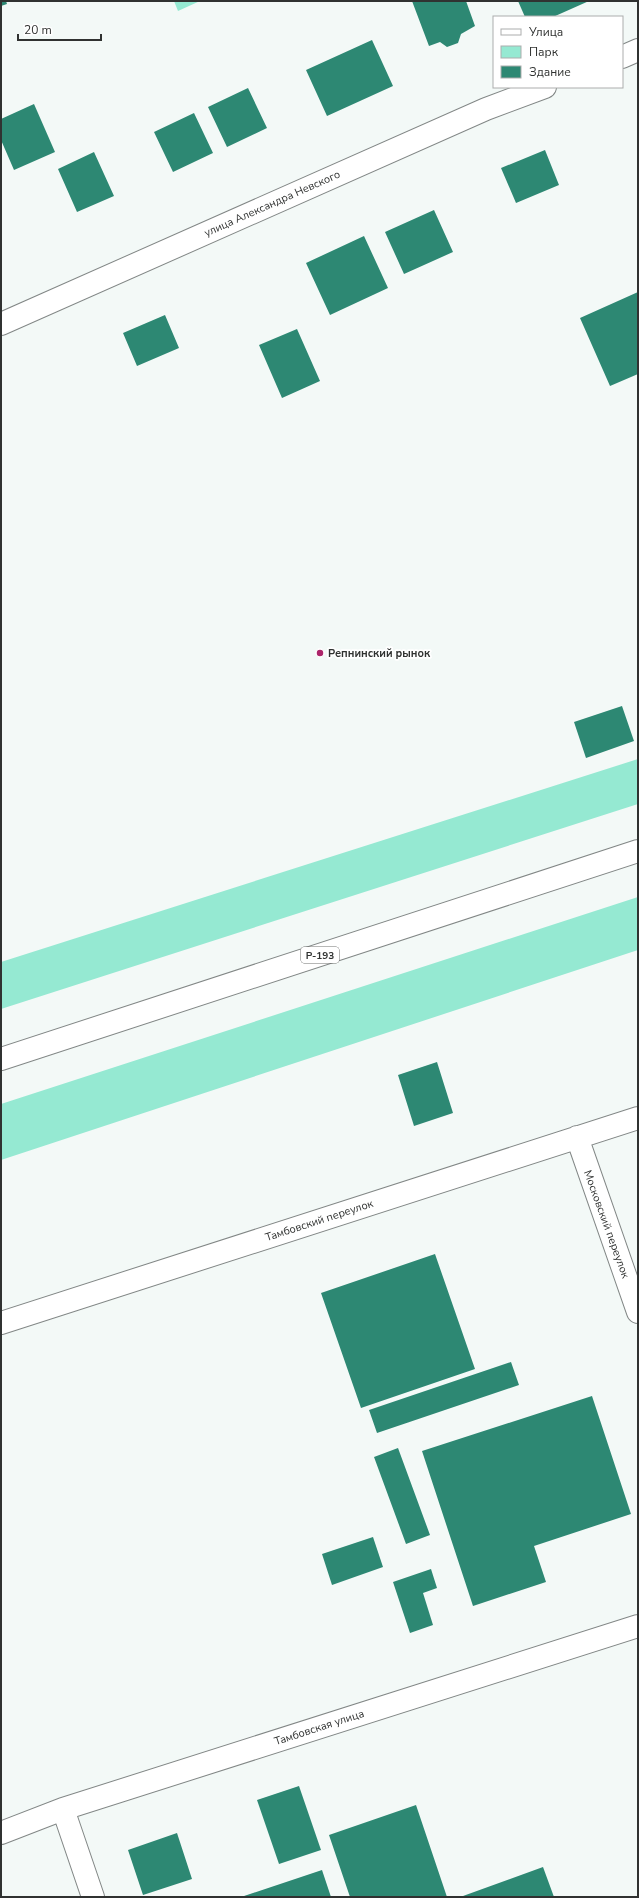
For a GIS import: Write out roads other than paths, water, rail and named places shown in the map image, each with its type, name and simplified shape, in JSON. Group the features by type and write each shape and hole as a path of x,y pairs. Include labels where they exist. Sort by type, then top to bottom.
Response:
{"main road":[{"path":"623,57 638,50"},
{"name":"улица Александра Невского","path":"1,324 486,109 542,88"},
{"name":"Р-193","path":"1,1059 638,851"},
{"name":"Тамбовский переулок","path":"1,1323 638,1118"},
{"name":"Московский переулок","path":"576,1137 638,1312"},
{"name":"Тамбовская улица","path":"1,1833 64,1810 638,1626"},
{"path":"64,1810 93,1897"}],"place":[{"name":"Репнинский рынок","path":"320,653"}]}
